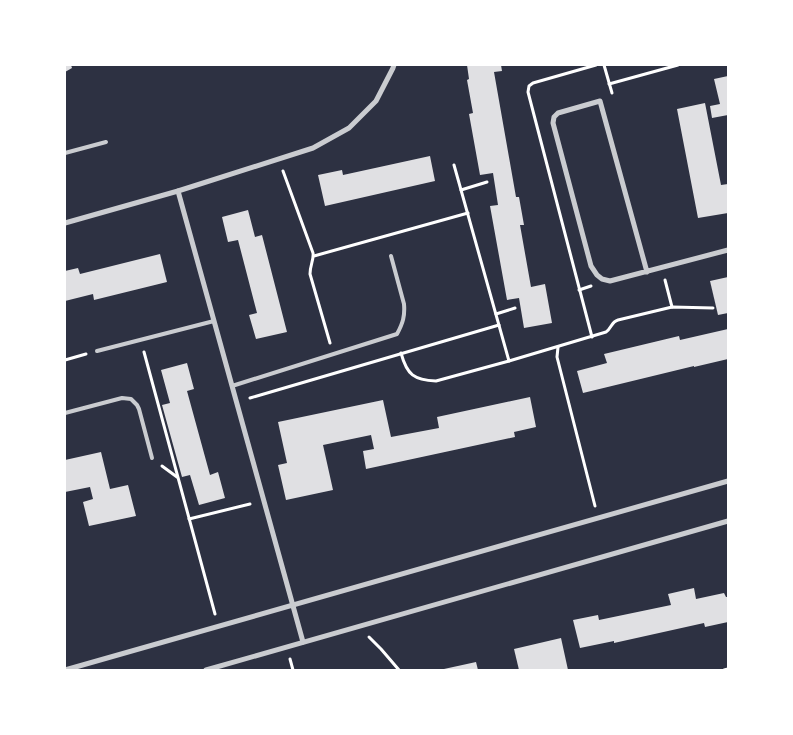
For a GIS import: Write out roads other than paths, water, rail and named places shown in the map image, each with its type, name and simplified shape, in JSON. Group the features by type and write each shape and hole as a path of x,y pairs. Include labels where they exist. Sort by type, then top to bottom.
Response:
{"street":[{"path":"65,223 178,191 313,148 349,128 376,101 394,65"},
{"path":"646,272 600,101 558,113 554,117 553,123 592,266 597,275 602,279 610,281 646,272 728,250"},
{"path":"178,191 303,642"},
{"path":"65,670 728,482"},
{"path":"206,670 728,521"}],"lane":[{"path":"65,153 106,142"},
{"path":"232,386 397,334 404,319 404,304 391,256"},
{"path":"98,351 214,320"},
{"path":"65,413 122,398 131,399 139,409 152,458"}]}
